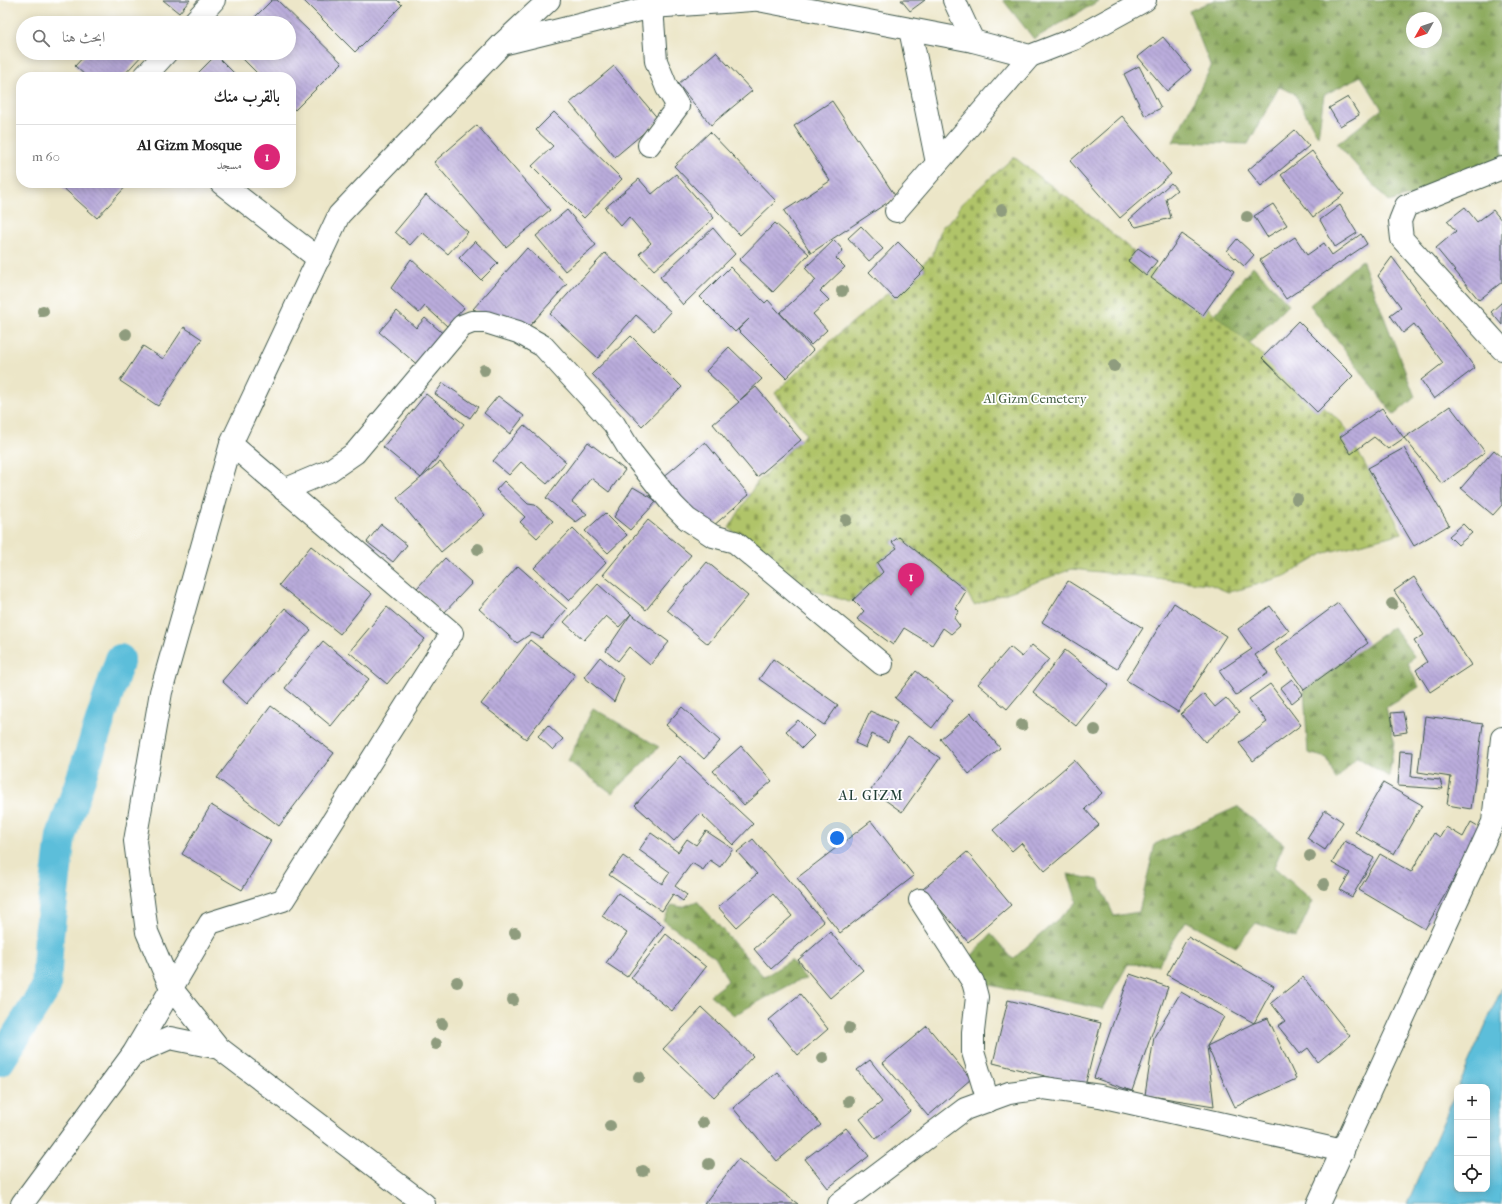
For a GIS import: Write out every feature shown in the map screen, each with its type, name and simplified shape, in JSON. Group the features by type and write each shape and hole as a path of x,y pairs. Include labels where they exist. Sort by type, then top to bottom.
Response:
{"street":[{"path":"199,16 214,0"},
{"path":"424,1204 219,1048 171,988 147,932 135,840 161,692 231,444 339,215 502,44 549,0"},
{"path":"502,44 652,7 752,0"},
{"path":"758,0 973,41 1030,56"},
{"path":"954,0 973,41"},
{"path":"896,211 1030,56 1074,39 1144,0"},
{"path":"649,145 678,106 667,88 656,62 652,7"},
{"path":"910,29 937,163"},
{"path":"149,72 160,60"},
{"path":"1502,168 1406,206 1400,221 1402,239 1502,349"},
{"path":"227,188 319,259"},
{"path":"284,490 329,471 355,453 462,326 472,322 486,322 518,332 543,346 614,424 632,452 673,505 687,519 713,536 735,542 882,664"},
{"path":"22,1204 133,1054 210,922 282,900 452,633 231,444"},
{"path":"1318,1204 1493,822 1502,738"},
{"path":"920,900 973,982 977,997 973,1032 973,1052 988,1101"},
{"path":"133,1054 170,1038 219,1048"},
{"path":"840,1204 965,1109 1010,1093 1044,1088 1100,1096 1343,1151"}],"green space":[{"path":"1003,0 1100,0 1034,39"},
{"path":"1214,0 1502,0 1502,170 1389,202 1337,144 1382,109 1361,76 1324,95 1318,136 1294,93 1279,87 1248,144 1173,142 1211,67 1189,11"},
{"name":"Al Gizm Cemetery","path":"1014,157 1090,216 1172,283 1209,309 1341,422 1402,533 1325,553 1285,576 1228,592 1209,584 1072,569 974,605 966,591 899,537 892,542 897,548 877,563 883,572 849,602 793,584 729,528 757,482 806,434 775,393 835,337 932,256 942,227 956,215 961,204"},
{"path":"1362,260 1415,397 1394,415 1310,305"},
{"path":"1253,266 1289,304 1248,344 1212,318"},
{"path":"1393,627 1414,656 1408,664 1419,687 1386,707 1394,741 1389,777 1357,757 1336,780 1327,758 1308,753 1304,690"},
{"path":"593,708 659,747 612,793 568,761"},
{"path":"1237,807 1284,844 1274,867 1313,901 1296,938 1256,923 1236,947 1186,921 1158,965 1128,964 1103,1009 985,984 967,961 991,934 1013,959 1077,902 1068,874 1098,880 1114,916 1139,912 1155,844"},
{"path":"697,901 764,977 791,960 806,979 797,981 734,1015 710,995 728,981 716,958 663,920 672,905 682,907"}],"water":[{"path":"1502,988 1502,1204 1407,1204 1454,1097 1454,1192 1490,1192 1490,1084 1459,1084"}],"building":[{"path":"163,0 190,0 179,13"},
{"path":"272,0 277,0 294,16 256,16"},
{"path":"303,0 397,0 402,5 355,52"},
{"path":"901,0 925,0 910,11"},
{"path":"296,18 342,63 296,109 296,72 256,72 244,60 296,60"},
{"path":"1163,37 1191,70 1167,91 1138,57"},
{"path":"716,52 752,91 711,125 678,84"},
{"path":"81,60 138,60 127,72 82,72 75,66"},
{"path":"211,60 221,60 233,72 199,72"},
{"path":"614,66 659,120 615,157 570,103"},
{"path":"1139,66 1161,108 1145,116 1124,74"},
{"path":"1348,97 1359,115 1340,126 1329,108"},
{"path":"832,101 896,197 811,253 784,211 830,181 794,126"},
{"path":"554,112 622,179 584,218 532,166 553,146 536,130"},
{"path":"1122,116 1171,174 1120,218 1070,161"},
{"path":"477,125 550,210 506,247 434,162"},
{"path":"1295,130 1309,146 1261,186 1248,170"},
{"path":"710,132 776,201 740,235 674,166"},
{"path":"1312,151 1344,194 1313,217 1281,175"},
{"path":"676,174 714,218 654,270 639,254 651,243 629,217 621,226 605,208 639,179 652,194"},
{"path":"1171,183 1177,190 1166,199 1171,218 1136,227 1129,220"},
{"path":"63,188 124,188 97,218"},
{"path":"426,195 468,232 448,254 422,232 410,245 395,232"},
{"path":"1273,204 1287,225 1267,237 1254,216"},
{"path":"1340,205 1357,233 1335,247 1320,220"},
{"path":"1465,207 1477,222 1493,210 1502,221 1502,282 1479,300 1436,248 1456,231 1447,221"},
{"path":"567,210 596,245 565,271 536,236"},
{"path":"775,223 809,254 773,292 739,260"},
{"path":"861,226 883,249 869,261 848,238"},
{"path":"713,228 735,254 683,305 660,277"},
{"path":"1182,234 1234,271 1203,315 1151,278"},
{"path":"1361,234 1367,244 1286,299 1260,260 1295,237 1307,255 1324,243 1332,255"},
{"path":"1237,239 1254,255 1244,266 1227,251"},
{"path":"834,240 843,250 836,258 845,267 820,291 829,300 813,314 827,330 811,345 780,313 816,280 805,268"},
{"path":"475,241 498,263 481,280 459,258"},
{"path":"898,242 925,269 895,299 869,272"},
{"path":"527,248 567,284 525,331 473,309"},
{"path":"1138,248 1157,261 1146,276 1128,261"},
{"path":"605,253 671,312 654,331 636,315 598,358 550,314"},
{"path":"1392,257 1475,368 1434,399 1421,380 1443,363 1414,324 1403,333 1390,315 1401,307 1378,276"},
{"path":"411,259 464,308 447,326 425,306 419,313 391,288"},
{"path":"730,267 765,303 768,300 813,350 786,378 738,330 749,319 735,332 700,297"},
{"path":"1502,302 1502,325 1491,312"},
{"path":"397,311 416,328 425,318 446,336 420,367 379,332"},
{"path":"1298,321 1353,376 1317,412 1262,358"},
{"path":"184,327 202,339 158,406 120,381 143,346 163,359"},
{"path":"631,336 682,387 642,426 592,374"},
{"path":"729,347 762,379 740,400 756,387 801,440 757,477 713,424 739,402 706,371"},
{"path":"443,383 478,407 470,418 435,394"},
{"path":"426,394 464,424 421,478 383,447"},
{"path":"498,396 524,416 510,434 484,413"},
{"path":"1450,406 1485,452 1442,484 1404,438"},
{"path":"1382,408 1404,438 1388,449 1374,437 1351,454 1340,437"},
{"path":"524,425 566,462 547,484 521,462 509,475 493,461"},
{"path":"588,442 625,470 609,492 591,478 572,502 587,514 576,522 546,498"},
{"path":"705,442 749,495 706,532 661,479"},
{"path":"1404,448 1449,525 1414,546 1368,468"},
{"path":"1494,450 1502,457 1502,505 1493,515 1461,488"},
{"path":"440,462 485,515 441,552 397,498"},
{"path":"504,481 528,504 535,505 553,521 537,538 520,522 525,517 496,490"},
{"path":"633,487 657,501 630,530 614,517"},
{"path":"605,513 627,535 608,553 585,531"},
{"path":"648,520 691,555 646,610 603,575"},
{"path":"381,524 407,545 393,562 367,542"},
{"path":"1463,524 1472,533 1458,545 1449,536"},
{"path":"573,528 606,562 569,601 534,568"},
{"path":"899,537 966,591 956,608 959,611 954,618 960,626 951,634 943,628 932,645 904,628 893,645 857,619 864,611 853,600 883,572 877,563 897,548 892,542"},
{"path":"311,546 372,594 340,634 279,585"},
{"path":"445,558 472,583 443,614 417,588"},
{"path":"707,562 748,596 708,644 667,610"},
{"path":"518,566 567,609 542,638 532,633 517,643 479,609"},
{"path":"1414,577 1471,665 1430,692 1416,670 1427,662 1414,641 1424,635 1394,591"},
{"path":"1068,581 1143,628 1117,669 1042,622"},
{"path":"598,584 631,614 619,627 606,616 584,640 564,622"},
{"path":"1174,603 1226,636 1178,712 1126,680"},
{"path":"1338,603 1368,643 1304,690 1275,650"},
{"path":"1270,606 1289,631 1255,655 1268,673 1236,695 1219,671 1252,649 1238,629"},
{"path":"387,607 425,639 387,684 349,652"},
{"path":"285,608 311,630 247,704 222,681"},
{"path":"631,614 669,642 650,665 629,647 618,661 606,651"},
{"path":"530,640 575,675 526,739 481,704"},
{"path":"323,641 369,679 331,726 285,688"},
{"path":"1032,645 1049,659 1007,709 978,684 1010,647 1022,657"},
{"path":"1065,650 1109,685 1076,726 1033,692"},
{"path":"600,657 624,678 614,702 584,677"},
{"path":"773,659 838,705 824,725 759,679"},
{"path":"916,671 953,700 932,728 895,698"},
{"path":"1292,679 1303,694 1292,703 1280,688"},
{"path":"1270,684 1301,725 1253,761 1239,743 1267,722 1249,699"},
{"path":"1204,694 1215,707 1226,698 1239,713 1205,742 1181,714"},
{"path":"271,706 334,753 279,826 217,778"},
{"path":"682,707 720,741 704,759 666,725"},
{"path":"870,711 897,723 888,742 872,734 866,748 855,743"},
{"path":"1403,712 1407,732 1394,734 1391,713"},
{"path":"971,713 1000,748 969,774 940,739"},
{"path":"1425,716 1483,724 1471,809 1447,805 1451,777 1418,772"},
{"path":"798,720 814,736 802,748 786,731"},
{"path":"548,725 563,739 553,750 538,736"},
{"path":"908,736 940,758 902,812 871,790"},
{"path":"741,746 772,781 744,805 713,771"},
{"path":"1400,751 1413,752 1411,777 1440,780 1443,789 1398,786"},
{"path":"680,756 753,824 733,845 700,813 674,841 635,805"},
{"path":"1074,760 1102,793 1085,809 1099,825 1045,871 1021,843 1012,851 993,830"},
{"path":"1383,783 1422,805 1394,854 1355,832"},
{"path":"211,805 271,841 242,890 182,854"},
{"path":"1325,810 1343,822 1325,850 1307,838"},
{"path":"871,821 914,876 840,933 797,878"},
{"path":"1471,822 1483,829 1425,929 1359,890 1380,854 1411,872 1434,833 1440,837 1446,827 1463,837"},
{"path":"706,831 733,849 720,867 710,860 703,870 692,863 675,886 687,895 683,901 673,894 662,911 609,875 623,856 662,884 670,872 639,850 651,833 678,852 687,839 696,845"},
{"path":"753,839 824,922 771,969 754,949 792,916 773,894 736,927 718,907 757,874 737,852"},
{"path":"1345,841 1374,858 1352,897 1340,890 1350,873 1332,863"},
{"path":"967,852 1011,905 968,942 923,889"},
{"path":"618,893 664,926 627,977 606,963 627,933 602,916"},
{"path":"830,932 863,970 830,998 798,960"},
{"path":"666,934 706,967 672,1011 631,978"},
{"path":"1188,937 1274,986 1254,1023 1167,975"},
{"path":"1130,974 1168,987 1132,1091 1094,1078"},
{"path":"1303,977 1350,1036 1318,1062 1308,1048 1300,1054 1278,1026 1285,1021 1271,1003"},
{"path":"1181,992 1224,1017 1207,1046 1214,1106 1145,1095 1154,1037"},
{"path":"800,994 828,1029 798,1055 769,1020"},
{"path":"1008,1000 1101,1023 1085,1086 993,1063"},
{"path":"702,1008 753,1056 714,1097 663,1049"},
{"path":"1268,1018 1296,1079 1235,1107 1207,1046 1254,1023"},
{"path":"927,1026 971,1079 928,1116 883,1063"},
{"path":"870,1060 910,1111 876,1139 860,1119 882,1102 857,1070"},
{"path":"777,1072 821,1125 777,1161 733,1108"},
{"path":"846,1128 869,1156 828,1188 805,1159"},
{"path":"738,1159 798,1204 704,1204"}],"waterway":[{"path":"0,1061 46,988 49,935 61,836 120,659"}],"place":[{"name":"Al Gizm Mosque","path":"911,596"}],"district":[{"name":"AL GIZM","path":"871,795"}]}
